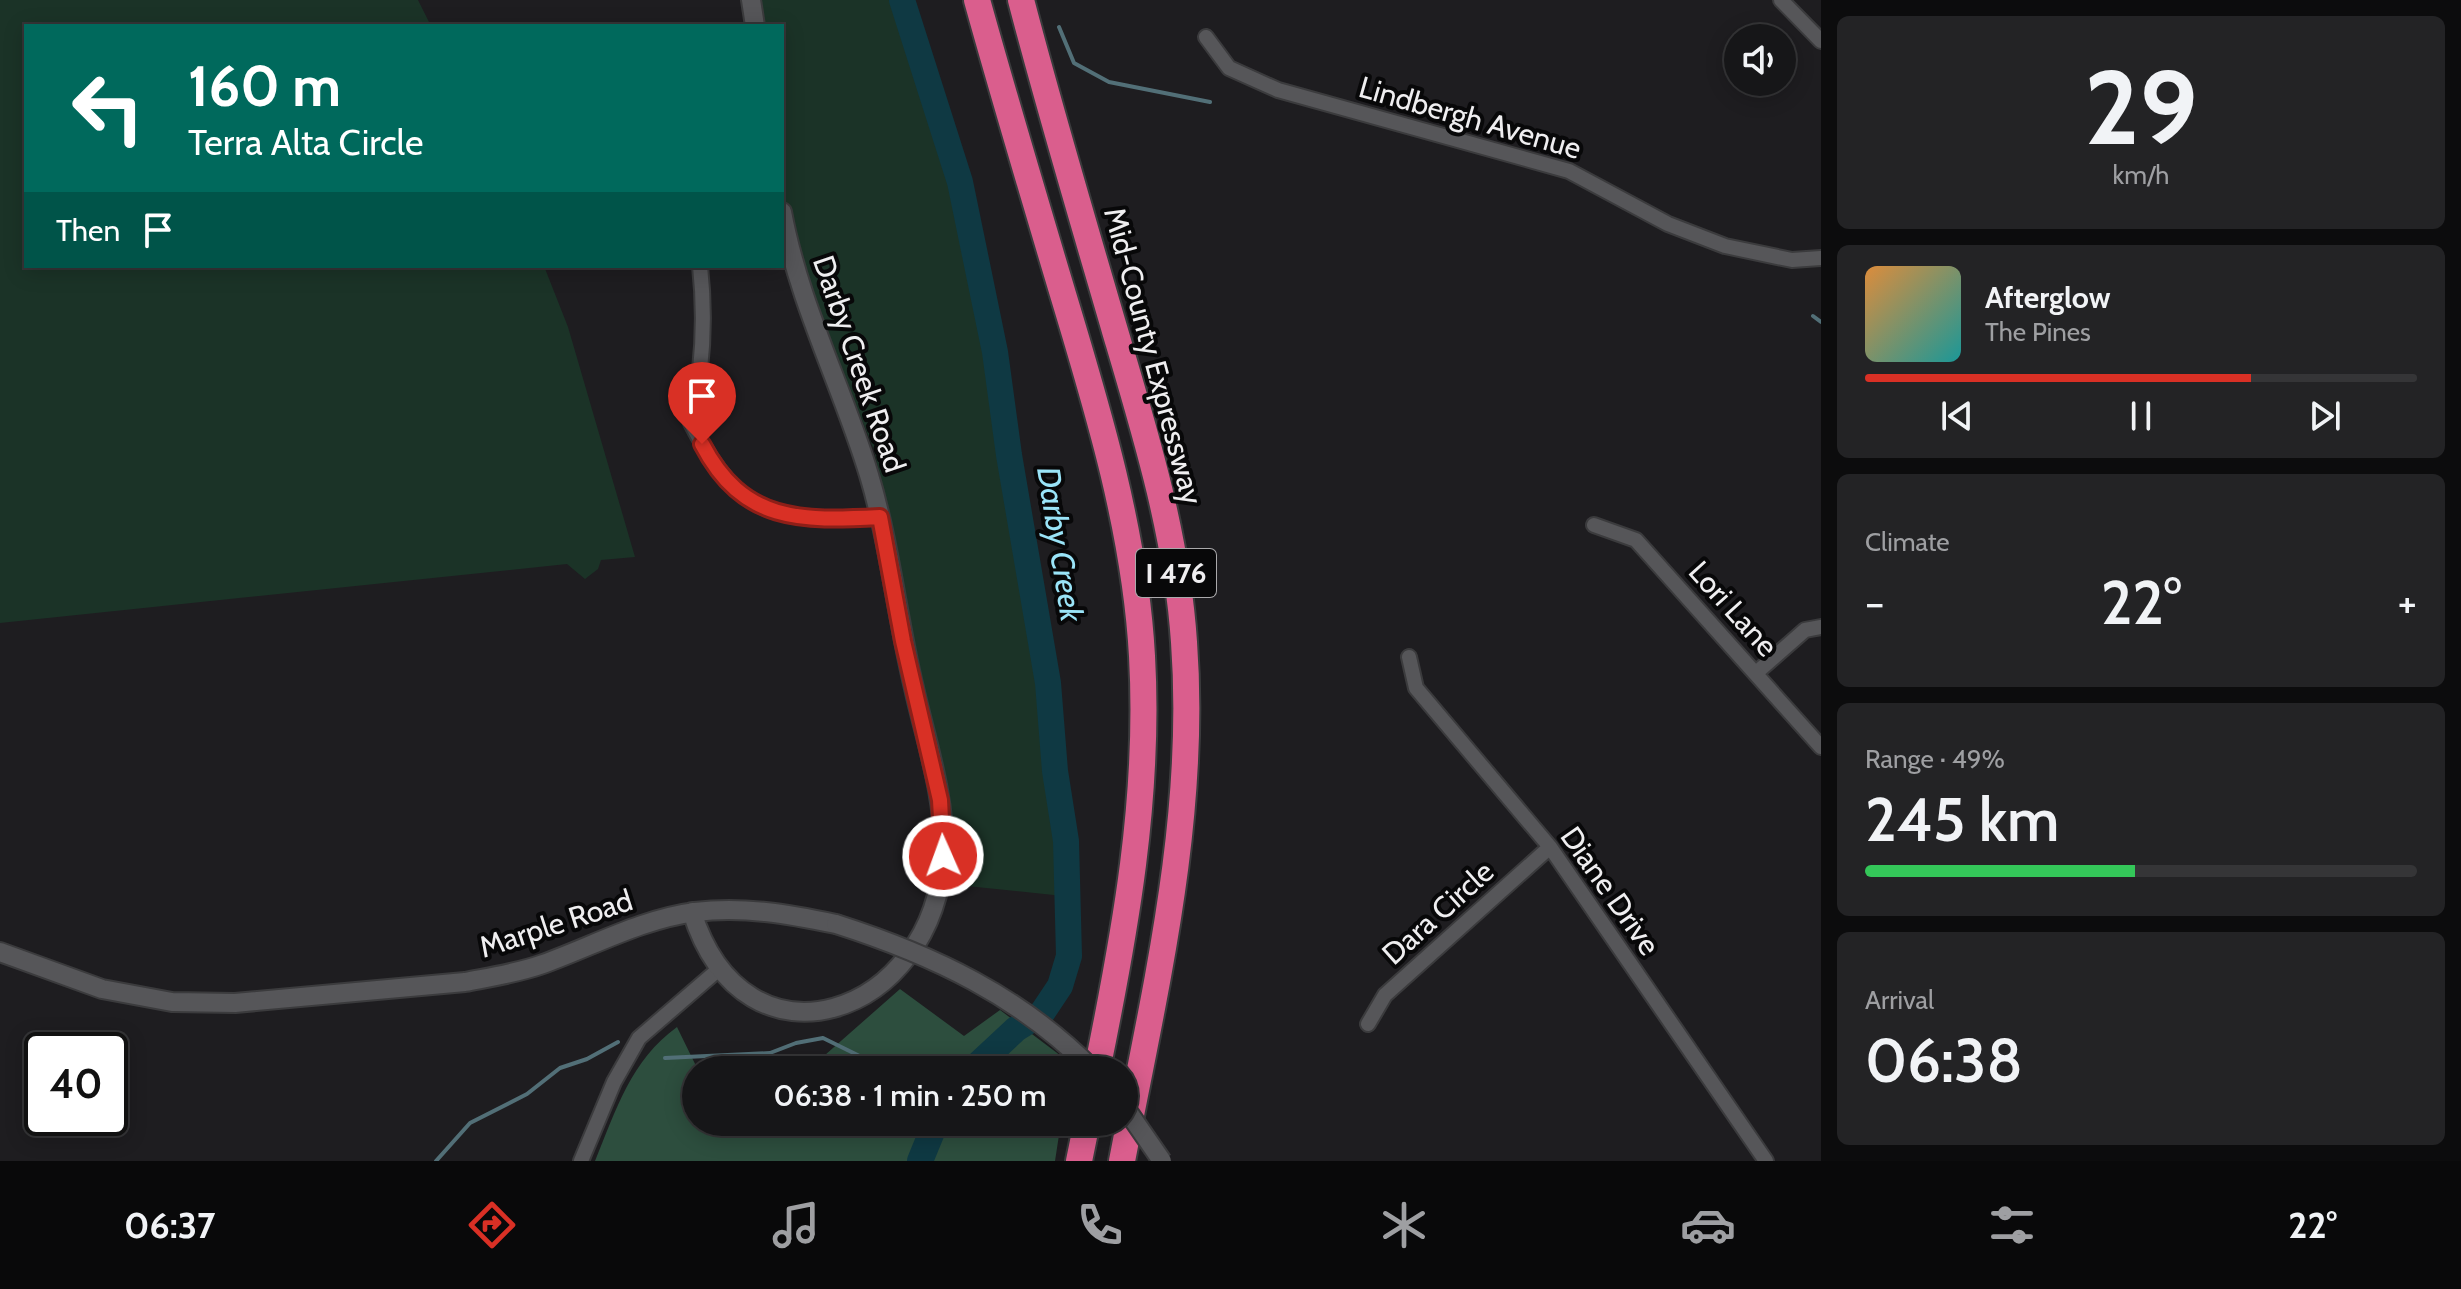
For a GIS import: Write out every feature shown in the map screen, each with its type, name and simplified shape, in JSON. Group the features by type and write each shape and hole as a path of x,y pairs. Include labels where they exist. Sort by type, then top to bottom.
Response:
{"highway":[{"name":"I 476","path":"977,0 1094,397 1129,546 1136,600 1144,713 1141,793 1134,872 1098,1056"},
{"name":"Mid-County Expressway","path":"1021,0 1151,454 1175,567 1184,641 1187,724 1183,809 1165,952 1122,1161"},
{"path":"1079,1161 1084,1136"}],"street":[{"path":"751,0 755,24"},
{"path":"1781,0 1821,41"},
{"name":"Lindbergh Avenue","path":"1206,37 1229,68 1278,90 1569,171 1668,224 1725,246 1792,260 1821,258"},
{"name":"Darby Creek Road","path":"692,912 705,950 740,989 776,1006 812,1011 841,1007 871,993 893,975 929,917 943,856 940,800 903,641 880,517 857,441 803,298 784,220"},
{"path":"700,268 705,313 703,352 691,423 713,465 738,493 773,513 814,520 880,517"},
{"name":"Lori Lane","path":"1594,525 1636,540 1821,747"},
{"path":"1756,673 1805,630 1821,627"},
{"name":"Diane Drive","path":"1409,657 1416,688 1550,847 1766,1161"},
{"name":"Dara Circle","path":"1368,1024 1385,995 1550,847"},
{"name":"Marple Road","path":"0,952 132,997 235,1003 435,985 502,975 540,965 652,922 692,912 757,910 836,924 909,949 983,984 1043,1024 1079,1056"},
{"path":"581,1161 614,1082 639,1038 719,969"},
{"path":"1138,1126 1162,1161"}],"green space":[{"path":"0,0 418,0 430,24 24,24 24,268 545,268 568,327 635,557 601,560 598,569 585,579 567,564 0,623"},
{"path":"758,0 894,0 940,138 986,339 1044,716 1063,896 957,885 944,780 874,450 805,280 784,198 784,24 760,24"},
{"path":"900,989 964,1036 1000,1010 1061,1056 824,1056"},
{"path":"677,1027 691,1056 682,1056 682,1136 1059,1136 1055,1161 595,1161 636,1070 661,1040"}],"waterway":[{"name":"Darby Creek","path":"902,0 960,182 995,352 1009,455 1048,683 1055,771 1066,841 1069,956 1060,986 1042,1013 1016,1029 987,1056"},
{"path":"1059,27 1074,63 1109,82 1210,102"},
{"path":"1813,316 1821,322"},
{"path":"707,1056 770,1053 796,1043 823,1038 860,1056"},
{"path":"436,1161 470,1123 527,1094 560,1068 587,1059 618,1042"},
{"path":"665,1058 682,1057"},
{"name":"Darby Creek","path":"920,1161 930,1136"}],"route":[{"path":"702,444 713,465 738,493 773,513 814,520 880,517 903,641 940,800 943,856"}]}
